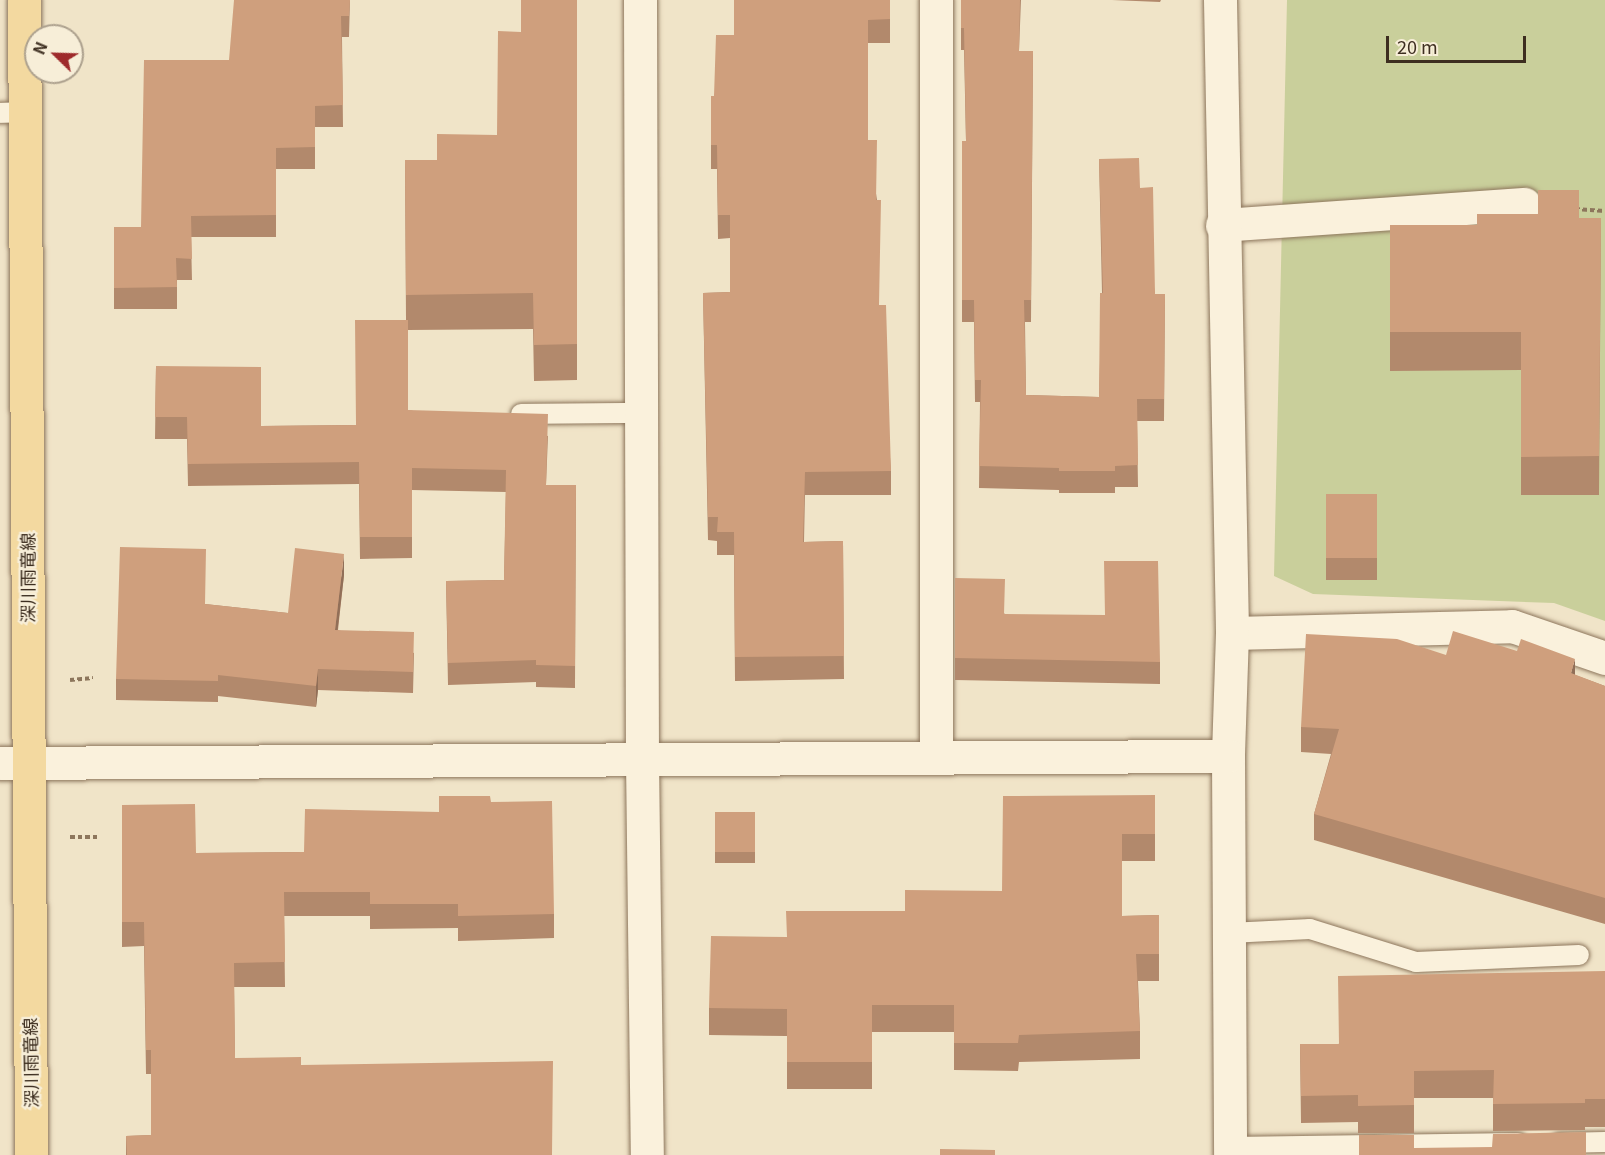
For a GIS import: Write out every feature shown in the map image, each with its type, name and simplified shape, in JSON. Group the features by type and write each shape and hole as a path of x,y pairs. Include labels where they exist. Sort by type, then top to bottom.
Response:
{"main road":[{"name":"深川雨竜線","path":"24,0 12,112 14,762 31,1155"}],"street":[{"path":"640,0 642,759 647,1155"},
{"path":"936,0 936,757"},
{"path":"1220,0 1222,225 1232,633 1228,756 1230,1151"},
{"path":"1222,225 1524,204"},
{"path":"1232,633 1512,626 1605,658"},
{"path":"14,762 1228,756"}],"lane":[{"path":"499,415 642,413"},
{"path":"1229,933 1310,929 1416,962 1579,955"},
{"path":"1230,1151 1605,1142"}],"green space":[{"path":"1287,0 1605,0 1605,621 1554,603 1313,594 1274,576"}],"building":[{"path":"234,0 350,0 349,16 341,16 343,105 315,106 315,147 276,148 276,215 191,216 192,259 176,258 177,287 114,288 114,227 141,227 144,60 229,60"},
{"path":"521,0 577,0 577,344 534,345 533,293 406,295 405,160 437,160 437,134 497,135 498,31 521,32"},
{"path":"734,0 890,0 890,19 868,20 868,140 877,140 876,200 881,200 879,305 886,305 891,471 805,472 803,542 843,541 844,656 735,657 734,532 717,532 718,517 708,517 703,293 730,292 730,215 718,215 717,145 711,145 711,96 714,96 716,35 734,35"},
{"path":"961,0 1020,0 1019,51 1033,51 1031,300 1024,300 1026,395 1099,397 1100,293 1103,293 1099,159 1139,158 1140,188 1153,187 1155,294 1165,294 1164,399 1137,399 1138,465 1115,466 1115,471 1059,471 1059,468 979,466 981,380 975,380 974,300 962,300 962,141 966,141 964,28 961,28"},
{"path":"1538,190 1579,190 1579,218 1601,218 1599,456 1521,457 1521,332 1390,332 1390,225 1477,225 1477,214 1538,214"},
{"path":"355,320 408,320 408,410 548,414 546,485 576,485 575,666 536,665 536,660 448,663 446,581 504,580 506,470 412,468 412,537 360,537 359,462 188,464 187,417 155,417 156,366 261,367 261,426 356,425"},
{"path":"1326,494 1377,494 1377,558 1326,558"},
{"path":"120,547 206,549 205,604 288,613 295,548 344,554 335,630 414,632 413,672 318,669 316,686 218,675 218,681 116,679"},
{"path":"1104,561 1158,561 1160,662 955,658 955,578 1005,579 1004,614 1105,615"},
{"path":"1453,631 1517,651 1521,639 1575,659 1571,673 1605,686 1605,898 1314,814 1339,729 1301,727 1306,634 1397,639 1446,655"},
{"path":"1155,795 1155,834 1122,834 1122,916 1159,915 1159,954 1136,954 1140,1031 1019,1035 1018,1043 954,1043 954,1005 872,1005 872,1062 787,1062 787,1009 709,1008 711,936 787,937 786,911 905,911 905,890 1002,891 1003,796"},
{"path":"439,796 490,796 491,802 552,801 554,914 458,916 458,904 370,904 370,892 284,892 285,962 234,963 235,1058 301,1057 301,1065 553,1061 552,1155 127,1155 126,1136 151,1135 151,1050 146,1050 144,922 122,922 122,805 195,804 196,853 304,852 305,809 439,812"},
{"path":"715,812 755,812 755,852 715,852"},
{"path":"1605,971 1605,1099 1585,1099 1585,1103 1493,1104 1494,1070 1414,1071 1414,1105 1358,1106 1358,1095 1301,1096 1300,1044 1339,1044 1338,976"},
{"path":"1586,1132 1586,1155 1359,1155 1359,1135 1414,1135 1414,1148 1492,1147 1493,1134"},
{"path":"940,1149 995,1150 995,1155 940,1155"}]}
